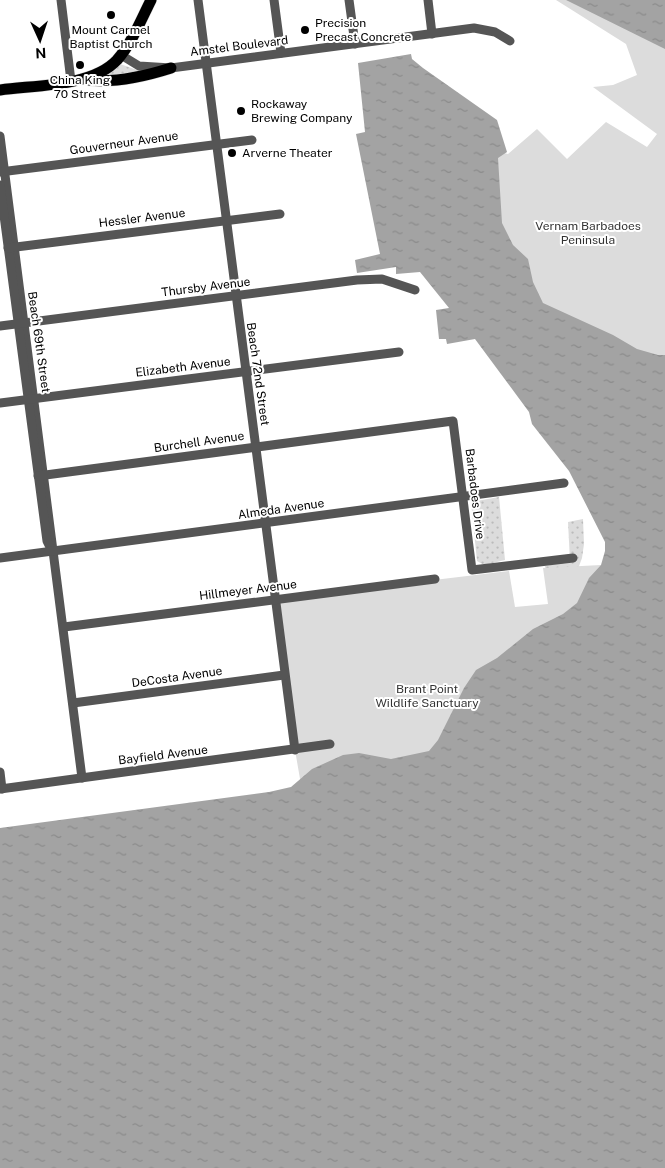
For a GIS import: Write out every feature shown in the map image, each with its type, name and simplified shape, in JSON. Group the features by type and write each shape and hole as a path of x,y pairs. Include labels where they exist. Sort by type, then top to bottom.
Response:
{"main road":[{"path":"76,80 104,71 121,55 151,0"},
{"path":"0,90 76,80 98,81 152,74 171,68"}],"street":[{"path":"61,0 76,80"},
{"name":"Beach 72nd Street","path":"198,0 215,144 295,750"},
{"path":"274,0 281,54"},
{"path":"349,0 355,44"},
{"path":"428,0 432,34"},
{"name":"Amstel Boulevard","path":"121,55 139,66 171,68 478,28 495,32 510,41"},
{"name":"Beach 69th Street","path":"0,136 2,172 11,248 41,475 53,540 52,551 64,627 82,778"},
{"name":"Gouverneur Avenue","path":"2,172 252,140"},
{"name":"Beach 69th Street","path":"0,185 11,248"},
{"name":"Hessler Avenue","path":"11,248 280,214"},
{"name":"Thursby Avenue","path":"0,326 378,278 415,290"},
{"name":"Elizabeth Avenue","path":"0,403 399,352"},
{"name":"Burchell Avenue","path":"41,475 453,421"},
{"name":"Barbadoes Drive","path":"453,421 472,570 573,558"},
{"name":"Almeda Avenue","path":"0,558 564,483"},
{"name":"Hillmeyer Avenue","path":"64,627 435,579"},
{"name":"DeCosta Avenue","path":"73,703 284,675"},
{"name":"Bayfield Avenue","path":"1,789 330,744"},
{"path":"0,772 1,789"}],"green space":[{"name":"Vernam Barbadoes Peninsula","path":"556,0 577,0 665,40 665,359 655,359 554,320 502,242 495,158 504,153 508,154 537,129 567,159 606,122 647,147 657,134 593,87 613,85 637,75 626,44"},
{"path":"120,64 140,71 102,77"},
{"path":"499,497 505,560 484,565 477,561 471,502"},
{"path":"583,519 584,544 582,558 571,588 550,601 545,566 570,561 568,522"},
{"name":"Brant Point Wildlife Sanctuary","path":"601,565 641,649 308,825 295,750 275,599 509,571 515,607 548,604 543,568"}],"water":[{"path":"566,0 665,0 665,49"},
{"path":"411,54 412,59 423,68 497,120 507,152 498,158 502,223 513,245 528,259 533,282 543,303 613,335 637,349 665,355 665,1168 0,1168 0,828 269,792 291,787 312,769 343,755 359,753 391,759 429,751 438,740 464,688 476,670 497,658 533,629 563,614 577,603 589,578 601,565 605,551 605,542 569,471 532,424 529,412 475,339 447,344 446,339 439,339 436,310 449,308 420,272 396,274 396,267 357,273 355,260 380,254 356,134 365,132 358,63"}],"place":[{"name":"Mount Carmel Baptist Church","path":"111,15"},
{"name":"Precision Precast Concrete","path":"305,30"},
{"name":"China King 70 Street","path":"80,65"},
{"name":"Rockaway Brewing Company","path":"241,111"},
{"name":"Arverne Theater","path":"232,153"}]}
